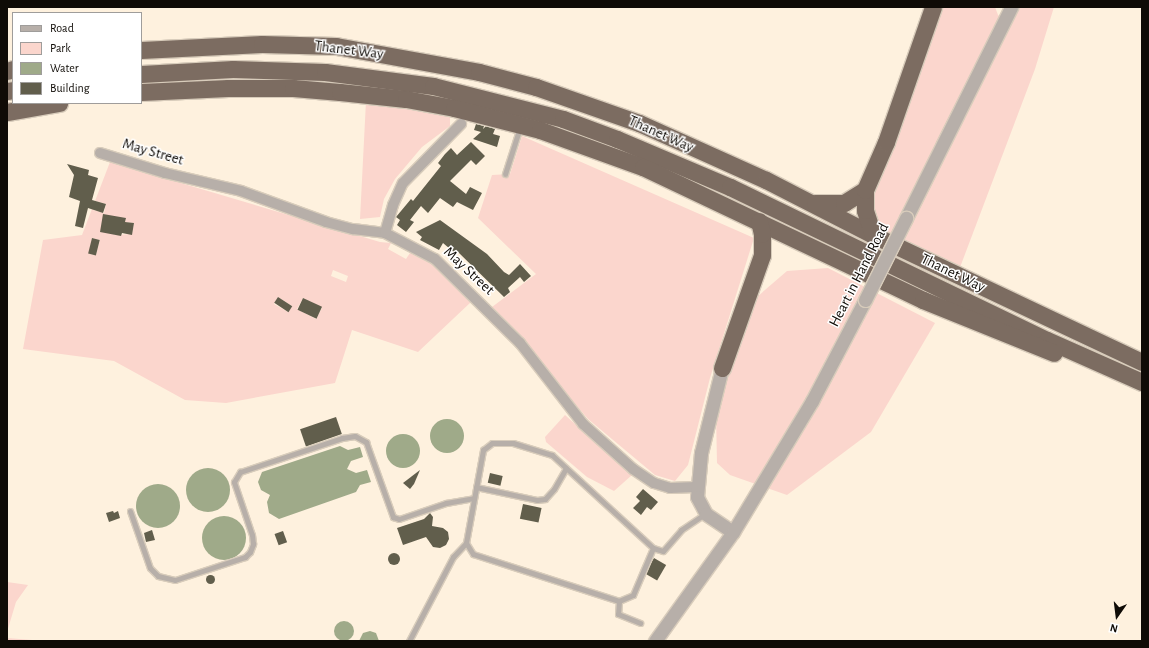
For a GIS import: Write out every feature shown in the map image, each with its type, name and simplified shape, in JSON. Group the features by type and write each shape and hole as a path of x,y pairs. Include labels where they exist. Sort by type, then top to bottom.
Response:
{"highway":[{"path":"873,235 865,210 865,190 889,135 933,7"},
{"name":"Thanet Way","path":"142,50 262,44 336,46 479,72 536,87 639,123 1142,362"},
{"name":"Thanet Way","path":"142,74 233,69 364,76 433,86 563,118 617,138 730,187 1047,340 1139,381"},
{"path":"142,92 228,88 293,88 406,99 521,124 643,167 792,236 923,300 1030,345 1139,381"},
{"path":"7,112 53,104"},
{"path":"808,202 844,203 865,190"},
{"path":"722,368 762,255 762,234 759,221"},
{"path":"762,255 779,240 792,236"}],"street":[{"name":"Heart in Hand Road","path":"655,641 733,532 812,401 865,300 1011,7"},
{"path":"385,232 393,205 403,183 461,124"},
{"name":"May Street","path":"100,154 165,173 241,190 326,222 354,229 385,232 435,259 520,343 583,424 633,469 654,483 670,488 696,487"},
{"path":"722,368 701,453 696,487 697,497 706,514 733,532"}],"lane":[{"path":"505,174 521,124"},
{"path":"130,511 150,568 158,576 175,580 245,558 250,552 253,544 252,535 234,482 240,472 342,438 355,436 366,442 393,517 399,519 446,503 474,498"},
{"path":"409,641 453,557 466,543 483,450 492,443 513,443 552,455 653,548 663,550 681,530 706,514"},
{"path":"476,487 537,500 545,499 554,489 566,468"},
{"path":"466,543 472,554 619,601 633,595 653,548"},
{"path":"619,601 618,614 640,623"}],"green space":[{"path":"941,7 995,7 998,15 1009,23 1017,7 1054,7 1035,69 959,270 872,226 870,205"},
{"path":"366,101 450,111 450,126 422,147 395,179 384,199 380,217 360,219"},
{"path":"522,136 754,238 710,378 688,465 675,481 655,475 588,419 492,307 536,274 478,218 492,175 510,174"},
{"path":"110,162 380,242 391,243 388,249 406,259 410,253 434,265 471,302 418,352 352,330 335,383 226,403 185,400 114,361 23,349 43,240 82,235","holes":["96,201 106,204 104,213 93,210","126,218 125,222 134,223 132,234 114,235","92,238 100,240 96,255 89,254","333,270 348,276 346,282 331,276","278,297 292,306 288,312 274,304","303,298 322,308 316,319 297,309"]},
{"path":"828,268 935,323 871,432 787,495 730,475 717,463 716,414 750,303 787,271"},
{"path":"565,415 632,475 614,491 587,477 546,442 545,437"},
{"path":"7,582 28,585 16,602 7,632"},
{"path":"7,638 45,641 7,641"}],"water":[{"path":"444,419 450,419 454,420 461,426 464,436 463,443 457,450 450,453 444,453 440,452 433,446 430,439 430,433 431,429 437,422"},
{"path":"400,434 406,434 410,435 417,441 420,451 419,458 413,465 406,468 400,468 396,467 389,461 386,454 386,448 387,444 393,437"},
{"path":"340,446 348,450 360,447 363,457 351,461 347,469 356,473 367,470 371,482 360,485 356,492 279,519 269,513 267,502 270,495 261,490 258,482 262,472"},
{"path":"208,468 220,472 226,478 230,490 226,502 220,508 208,512 196,508 190,502 186,490 190,478 196,472"},
{"path":"158,484 170,488 176,494 180,506 176,518 170,524 158,528 146,524 140,518 136,506 140,494 146,488"},
{"path":"224,516 236,520 242,526 246,538 242,550 236,556 224,560 212,556 206,550 202,538 206,526 212,520"},
{"path":"344,621 351,624 354,631 351,638 344,641 337,638 334,631 337,624"},
{"path":"370,631 376,633 379,641 359,641 363,633"}],"building":[{"path":"476,124 484,126 483,129 486,126 495,129 493,134 500,136 497,147 473,139 481,132 474,130"},
{"path":"471,142 485,156 476,165 471,160 450,181 466,194 470,187 482,193 473,210 457,202 453,207 440,198 428,213 421,206 410,220 414,222 406,232 397,225 400,220 396,217 411,199 413,201 441,166 438,163 445,154 451,148 457,155"},
{"path":"67,164 89,170 88,175 98,178 92,200 106,204 103,213 88,208 83,228 75,226 80,201 69,197 74,175"},
{"path":"103,214 126,218 125,222 134,223 132,235 122,233 121,236 100,232"},
{"path":"440,220 487,254 504,272 509,275 520,264 531,276 524,282 520,277 508,288 510,292 504,297 458,252 456,254 443,243 439,250 420,240 422,237 416,232"},
{"path":"92,238 100,240 96,255 88,254"},
{"path":"278,297 292,306 288,312 274,303"},
{"path":"303,298 322,307 317,319 298,310"},
{"path":"336,417 342,434 306,446 300,429"},
{"path":"420,470 414,484 410,489 403,483"},
{"path":"490,473 503,476 500,486 488,483"},
{"path":"643,489 658,502 651,510 647,507 641,515 633,508 640,501 636,497"},
{"path":"523,504 542,508 538,523 520,519"},
{"path":"113,511 114,513 118,511 120,518 109,522 106,513"},
{"path":"430,513 433,517 432,526 443,528 448,532 449,539 446,545 440,548 433,547 426,537 403,545 397,528 424,519"},
{"path":"152,530 155,540 146,542 144,533"},
{"path":"283,531 287,542 279,545 275,534"},
{"path":"394,553 398,555 400,559 398,563 394,565 390,563 388,559 390,555"},
{"path":"654,558 666,565 657,581 645,574"},
{"path":"210,574 215,579 210,584 205,579"}]}
